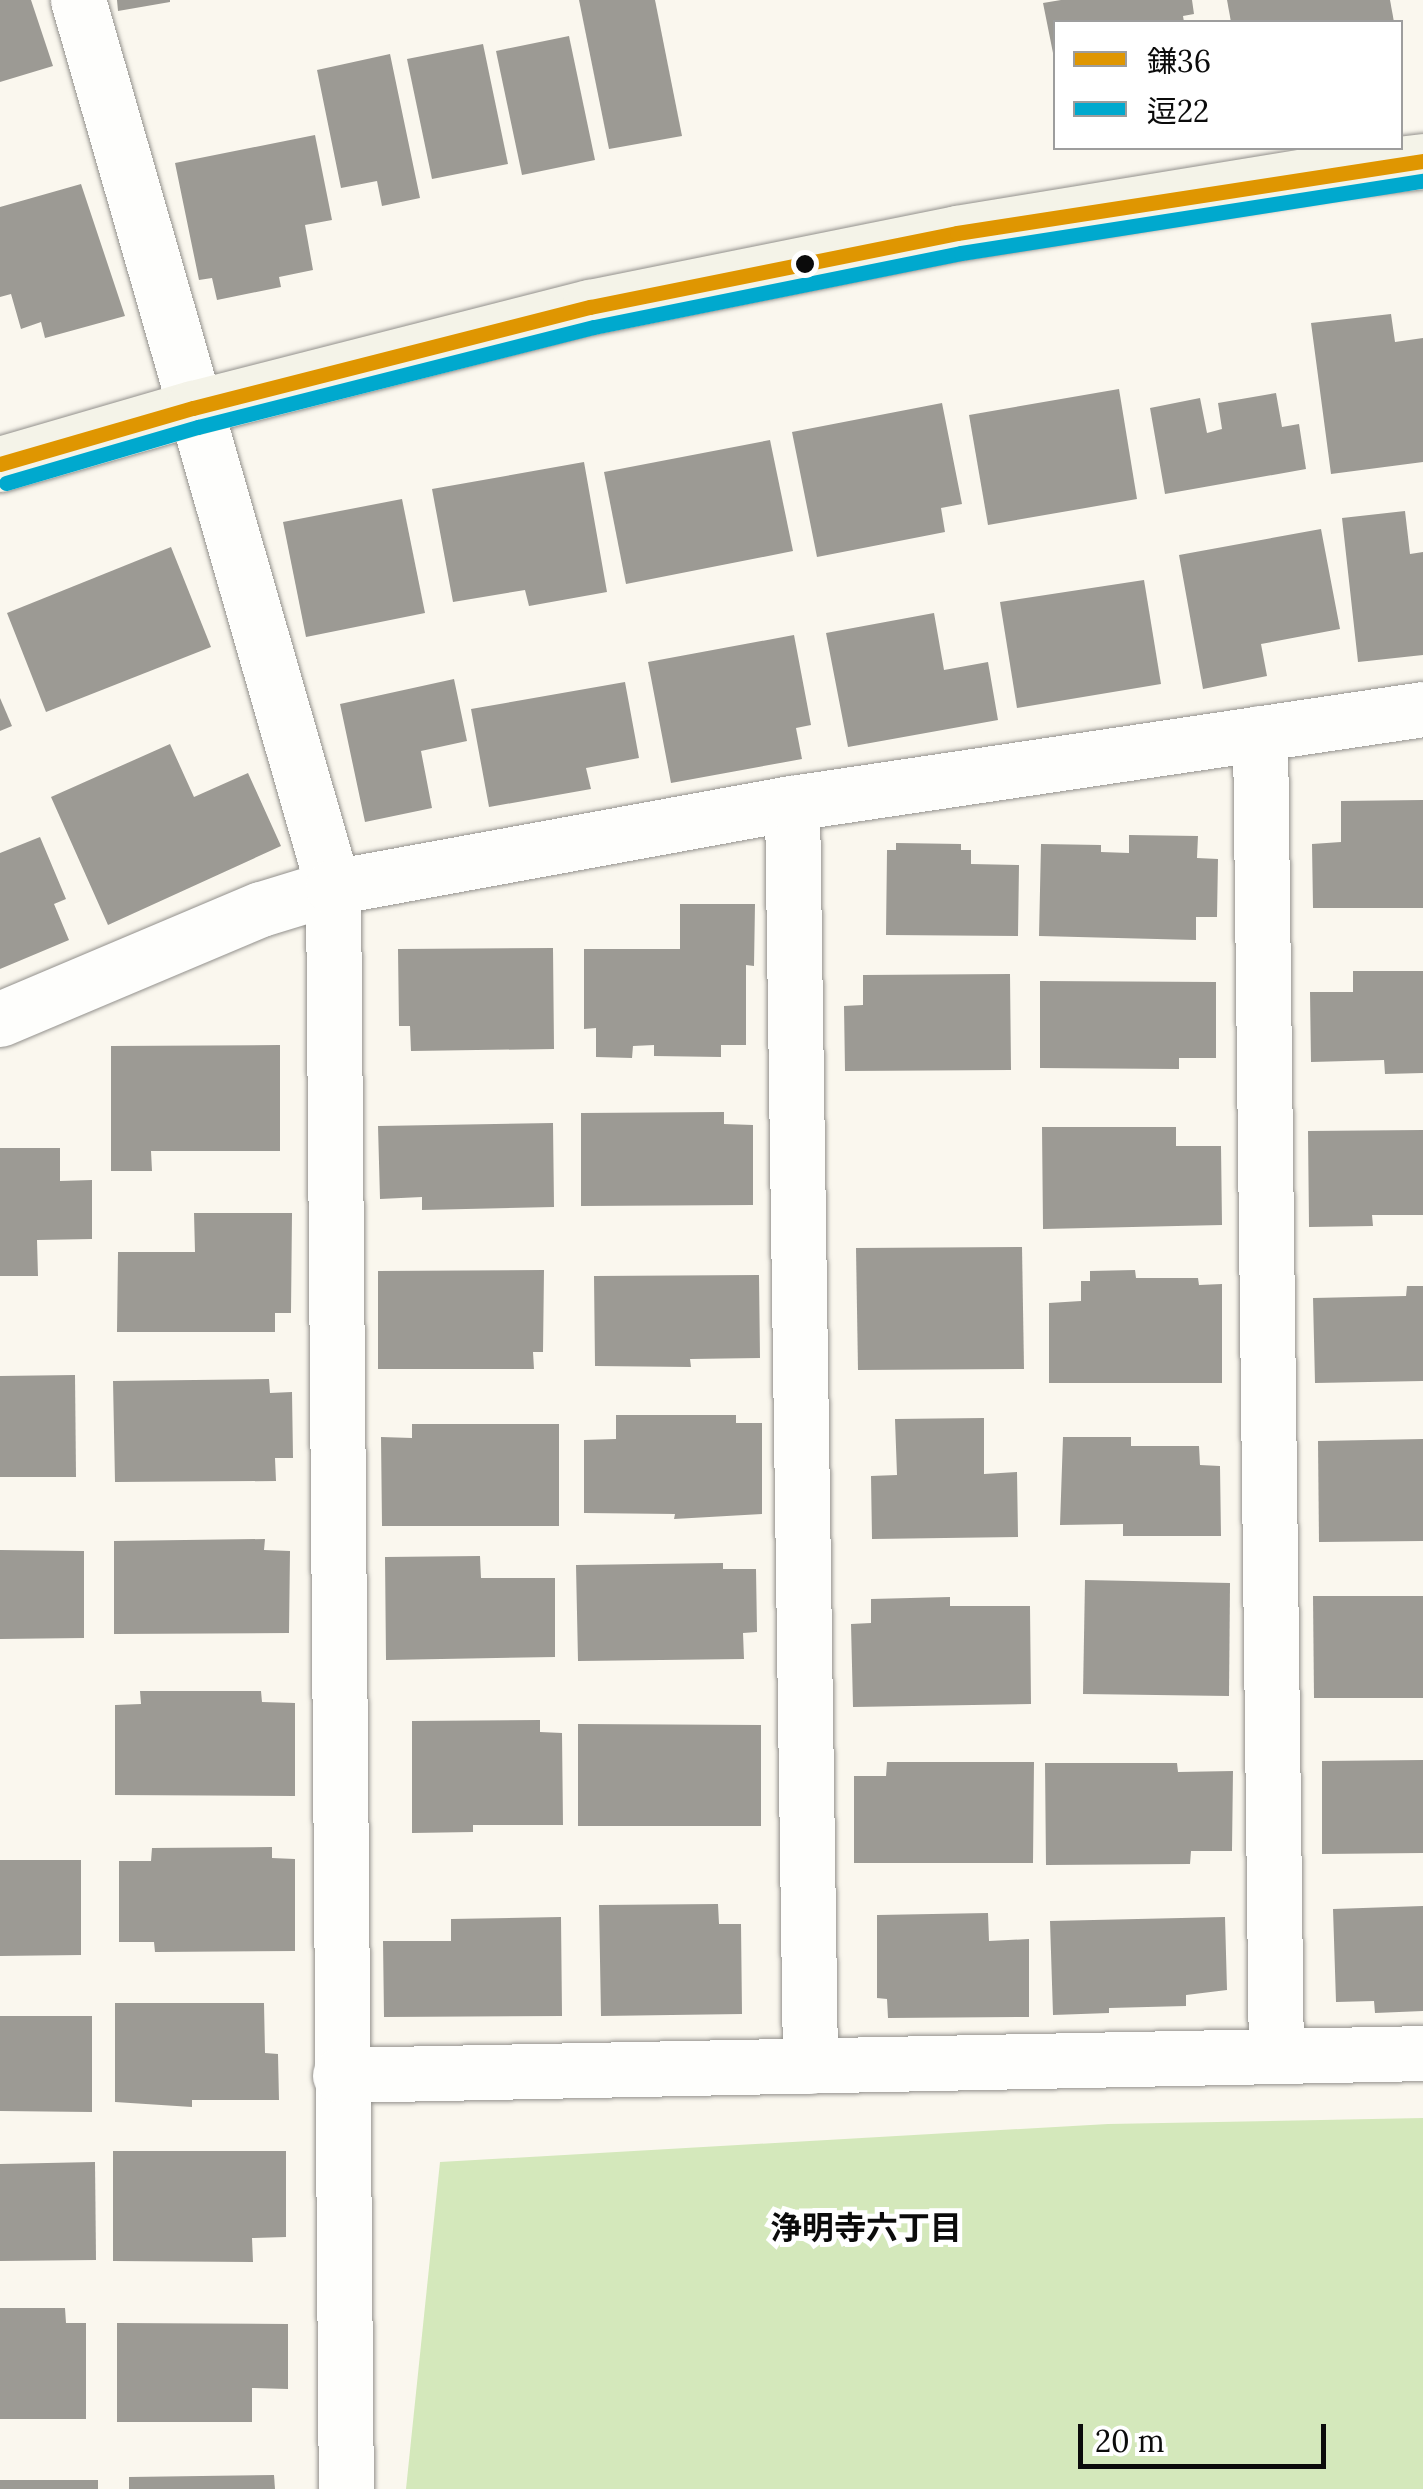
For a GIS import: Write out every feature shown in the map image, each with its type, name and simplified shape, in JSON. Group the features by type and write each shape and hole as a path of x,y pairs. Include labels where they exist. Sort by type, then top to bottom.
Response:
{"street":[{"path":"78,0 333,886 346,2489"},
{"path":"0,464 193,408 590,308 918,240 1310,175 1423,161"},
{"path":"0,1020 261,908 333,886 792,803 1423,709"},
{"path":"1260,733 1276,2056"},
{"path":"792,803 810,2066"},
{"path":"340,2075 1423,2053"}],"green space":[{"path":"1423,2118 1423,2489 406,2489 440,2162 1108,2124"}],"building":[{"path":"0,0 31,0 53,66 0,82"},
{"path":"117,0 170,0 170,2 118,11"},
{"path":"579,0 655,0 682,136 609,149"},
{"path":"1192,0 1194,14 1183,16 1184,20 1053,20 1053,53 1043,3"},
{"path":"1227,0 1390,0 1394,20 1231,20"},
{"path":"569,36 595,160 522,175 496,51"},
{"path":"483,44 508,164 432,179 407,59"},
{"path":"390,54 420,198 382,206 377,181 341,188 317,70"},
{"path":"315,135 332,220 305,225 313,270 279,277 281,287 217,300 212,278 199,280 175,163"},
{"path":"81,184 125,316 45,338 41,322 21,329 11,294 0,297 0,207"},
{"path":"1391,314 1395,342 1423,338 1423,462 1331,474 1311,323"},
{"path":"1119,389 1137,499 988,525 969,415"},
{"path":"1276,393 1282,427 1299,424 1306,469 1165,494 1150,408 1200,398 1207,433 1222,429 1218,403"},
{"path":"942,403 962,504 941,508 945,532 817,557 792,432"},
{"path":"770,440 793,551 626,584 604,472"},
{"path":"584,462 607,592 529,606 525,590 453,602 432,489"},
{"path":"402,499 425,613 306,637 283,522"},
{"path":"1405,511 1410,554 1423,552 1423,655 1358,662 1342,518"},
{"path":"1321,529 1340,629 1261,644 1267,676 1203,689 1179,555"},
{"path":"171,547 211,647 46,712 7,613"},
{"path":"1144,580 1161,684 1017,708 1000,602"},
{"path":"934,613 944,670 988,662 998,720 848,747 826,633"},
{"path":"794,635 811,725 796,728 802,759 671,783 648,662"},
{"path":"454,679 467,741 421,751 432,808 365,822 340,704"},
{"path":"625,682 639,758 586,768 591,789 489,807 471,709"},
{"path":"0,698 12,726 0,731"},
{"path":"170,744 194,797 248,773 281,846 108,925 51,797"},
{"path":"1423,800 1423,908 1313,908 1312,844 1341,842 1341,801"},
{"path":"1129,835 1198,836 1197,858 1218,859 1217,917 1196,917 1196,940 1039,936 1041,844 1101,845 1101,852 1129,853"},
{"path":"40,837 66,899 54,904 69,940 0,969 0,853"},
{"path":"896,843 961,844 961,850 971,850 971,864 1019,865 1018,936 886,935 887,850 896,850"},
{"path":"680,904 755,904 754,966 746,965 746,1045 721,1045 721,1057 654,1056 654,1045 633,1046 632,1058 596,1057 596,1028 584,1029 584,949 680,949"},
{"path":"553,948 554,1049 411,1051 410,1026 399,1026 398,949"},
{"path":"1353,971 1423,971 1423,1073 1385,1074 1384,1060 1311,1062 1310,992 1353,992"},
{"path":"1010,974 1011,1070 845,1071 844,1006 863,1005 863,975"},
{"path":"1040,981 1216,982 1216,1058 1179,1058 1179,1069 1040,1068"},
{"path":"280,1045 280,1151 151,1151 152,1171 111,1171 111,1046"},
{"path":"724,1112 724,1124 753,1125 753,1205 581,1206 581,1113"},
{"path":"553,1123 554,1207 422,1210 422,1197 380,1199 378,1126"},
{"path":"1042,1127 1176,1127 1176,1146 1221,1146 1222,1225 1043,1229"},
{"path":"1423,1130 1423,1215 1372,1215 1373,1226 1309,1227 1308,1131"},
{"path":"0,1148 60,1148 60,1181 92,1180 92,1239 37,1240 38,1276 0,1276"},
{"path":"194,1213 292,1213 291,1313 275,1313 275,1332 117,1332 118,1252 195,1252"},
{"path":"1022,1247 1024,1369 858,1370 856,1248"},
{"path":"544,1270 543,1352 533,1352 534,1369 378,1369 378,1271"},
{"path":"1135,1270 1136,1278 1198,1278 1199,1285 1222,1284 1222,1383 1049,1383 1049,1303 1081,1301 1081,1281 1090,1281 1090,1271"},
{"path":"759,1275 760,1358 690,1359 691,1367 595,1366 594,1276"},
{"path":"1407,1286 1423,1286 1423,1381 1315,1383 1313,1298 1406,1296"},
{"path":"75,1375 76,1477 0,1477 0,1376"},
{"path":"269,1379 270,1393 292,1392 293,1458 275,1458 276,1481 115,1482 113,1381"},
{"path":"616,1415 736,1415 736,1423 762,1423 762,1514 674,1519 675,1514 584,1513 584,1440 616,1439"},
{"path":"984,1418 984,1474 1017,1472 1018,1537 872,1539 871,1476 897,1475 895,1419"},
{"path":"412,1424 559,1424 559,1526 382,1526 381,1437 412,1438"},
{"path":"1063,1437 1131,1437 1131,1446 1199,1446 1200,1465 1220,1466 1221,1536 1123,1536 1123,1524 1060,1525"},
{"path":"1423,1439 1423,1541 1319,1542 1318,1441"},
{"path":"265,1539 264,1550 290,1551 289,1633 114,1634 114,1541"},
{"path":"0,1550 84,1551 84,1638 0,1639"},
{"path":"480,1556 481,1578 555,1578 555,1657 386,1660 385,1557"},
{"path":"723,1563 723,1569 756,1569 757,1632 743,1633 744,1659 578,1661 576,1565"},
{"path":"1085,1580 1230,1583 1229,1696 1083,1694"},
{"path":"1313,1596 1423,1596 1423,1698 1314,1698"},
{"path":"950,1597 950,1606 1030,1606 1031,1704 853,1707 851,1624 871,1623 871,1599"},
{"path":"140,1691 261,1691 262,1702 295,1703 295,1796 115,1795 115,1705 141,1704"},
{"path":"540,1720 540,1732 562,1733 563,1825 473,1825 473,1832 412,1833 412,1721"},
{"path":"578,1724 761,1725 761,1826 578,1826"},
{"path":"1423,1760 1423,1853 1322,1854 1322,1761"},
{"path":"887,1762 1034,1762 1033,1863 854,1863 854,1776 886,1776"},
{"path":"1045,1763 1177,1763 1178,1772 1233,1771 1232,1851 1191,1851 1190,1864 1046,1865"},
{"path":"272,1847 272,1858 295,1859 295,1951 155,1952 154,1942 119,1942 119,1861 151,1861 152,1848"},
{"path":"0,1860 81,1860 81,1955 0,1956"},
{"path":"718,1904 719,1924 741,1924 742,2014 601,2016 599,1905"},
{"path":"1423,1906 1423,2011 1375,2013 1374,2001 1336,2002 1333,1909"},
{"path":"988,1913 989,1941 1029,1939 1029,2017 888,2018 887,1999 877,1998 877,1915"},
{"path":"561,1917 562,2016 384,2017 383,1941 451,1941 451,1919"},
{"path":"1225,1917 1227,1990 1186,1995 1186,2006 1109,2008 1109,2013 1053,2015 1050,1921"},
{"path":"115,2003 264,2003 265,2053 278,2054 279,2100 192,2100 192,2107 115,2102"},
{"path":"0,2016 92,2016 92,2112 0,2111"},
{"path":"113,2151 286,2151 286,2237 252,2238 253,2262 113,2261"},
{"path":"95,2162 96,2260 0,2261 0,2164"},
{"path":"0,2308 65,2308 66,2323 86,2323 86,2419 0,2419"},
{"path":"117,2323 288,2324 288,2389 252,2388 252,2422 117,2422"},
{"path":"274,2475 275,2489 129,2489 129,2477"},
{"path":"0,2480 98,2480 98,2489 0,2489"}],"transit line":[{"name":"鎌36","path":"0,464 193,408 590,307 957,233 1423,161"},
{"name":"逗22","path":"6,483 198,427 594,327 961,253 1423,181"}],"district":[{"name":"浄明寺六丁目","path":"866,2228"}]}
